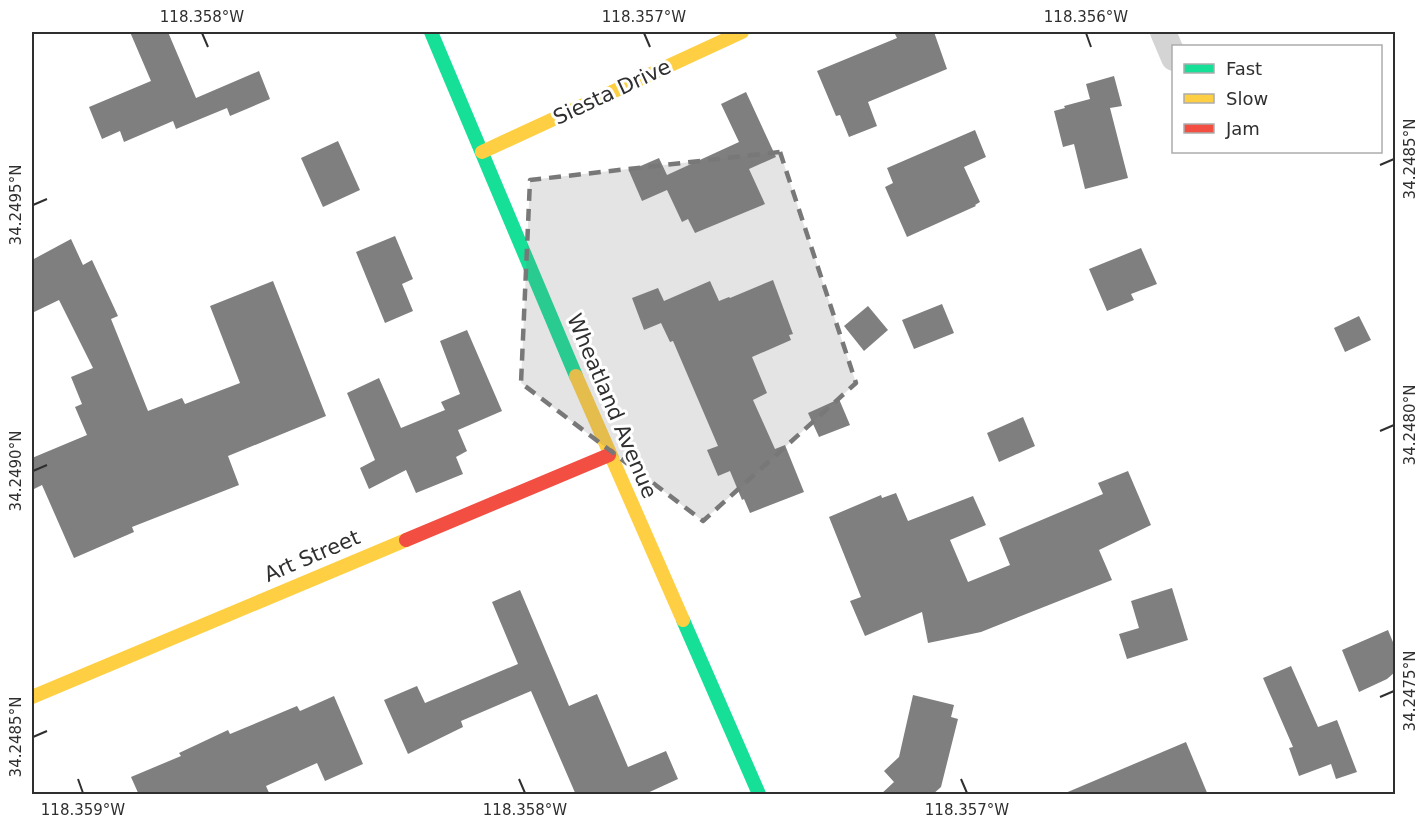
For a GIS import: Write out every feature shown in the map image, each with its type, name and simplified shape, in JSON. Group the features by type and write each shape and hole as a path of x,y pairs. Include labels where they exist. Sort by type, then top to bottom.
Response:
{"street":[{"name":"Wheatland Avenue","path":"431,32 609,455 759,795"},
{"name":"Siesta Drive","path":"482,152 742,32"},
{"path":"1163,32 1172,55"},
{"name":"Art Street","path":"32,697 609,455"}],"highlighted area":[{"path":"780,152 856,383 703,521 521,383 530,180"}],"building":[{"path":"130,32 168,32 196,98 259,71 270,99 230,116 227,108 176,129 173,121 124,142 120,131 102,139 89,107 151,81"},
{"path":"894,32 934,32 947,69 868,102 877,126 849,137 840,115 836,116 817,71 897,38"},
{"path":"1114,76 1122,106 1110,108 1128,178 1085,189 1074,144 1063,147 1054,111 1090,99 1086,84"},
{"path":"746,92 776,157 749,169 765,204 695,233 688,219 682,222 667,190 642,201 629,171 659,158 667,175 739,142 721,104"},
{"path":"975,130 986,157 964,167 980,202 976,206 907,237 885,187 893,183 887,168"},
{"path":"338,141 360,190 323,207 301,158"},
{"path":"395,236 413,279 402,284 413,311 385,323 356,252"},
{"path":"71,239 83,265 92,260 118,316 111,319 148,411 182,398 185,404 240,383 210,306 273,281 326,416 228,456 239,485 132,527 134,532 74,558 42,485 32,490 32,458 87,435 75,407 82,404 71,377 93,368 59,300 32,313 32,260"},
{"path":"1141,248 1157,284 1131,294 1134,300 1107,311 1089,269"},
{"path":"773,280 793,334 789,335 791,340 752,357 767,393 753,400 775,449 785,445 804,492 750,513 730,471 718,476 707,450 718,446 673,341 670,342 661,323 644,330 632,298 658,288 664,301 710,281 719,301"},
{"path":"942,304 954,333 914,349 902,320"},
{"path":"868,306 888,330 864,351 844,326"},
{"path":"1359,316 1371,340 1345,352 1334,328"},
{"path":"467,330 502,411 458,430 467,451 456,457 463,474 416,493 406,470 369,489 360,468 375,460 347,393 379,378 401,428 445,410 441,402 460,394 440,341"},
{"path":"839,399 850,425 819,437 808,413"},
{"path":"1023,417 1035,446 999,462 987,433"},
{"path":"1128,471 1151,525 1099,550 1112,580 981,632 928,643 922,612 865,636 850,601 861,597 829,517 881,495 882,498 896,493 908,521 973,496 986,525 950,540 968,582 1010,565 999,538 1103,494 1098,483"},
{"path":"1172,588 1188,640 1127,659 1119,634 1139,628 1131,601"},
{"path":"520,590 569,706 597,694 628,767 666,751 678,779 643,795 576,795 531,691 461,721 463,727 408,754 384,700 417,686 425,703 518,664 492,602"},
{"path":"1388,630 1395,647 1395,672 1387,679 1359,692 1342,650"},
{"path":"1291,666 1318,727 1337,720 1357,772 1336,779 1331,764 1299,776 1289,748 1293,747 1263,678"},
{"path":"913,695 954,705 951,717 958,719 941,787 932,795 880,795 894,782 884,771 899,757"},
{"path":"334,696 363,764 325,781 317,763 266,786 270,795 139,795 131,777 181,756 179,753 228,730 230,734 297,706 300,711"},
{"path":"1186,742 1208,795 1063,795 1063,794"}],"traffic: fast":[{"path":"431,32 576,376"},
{"path":"683,620 759,794"}],"traffic: slow":[{"path":"482,152 742,32"},
{"path":"576,376 683,620"},
{"path":"32,697 406,540"}],"traffic: jam":[{"path":"406,540 609,455"}]}
